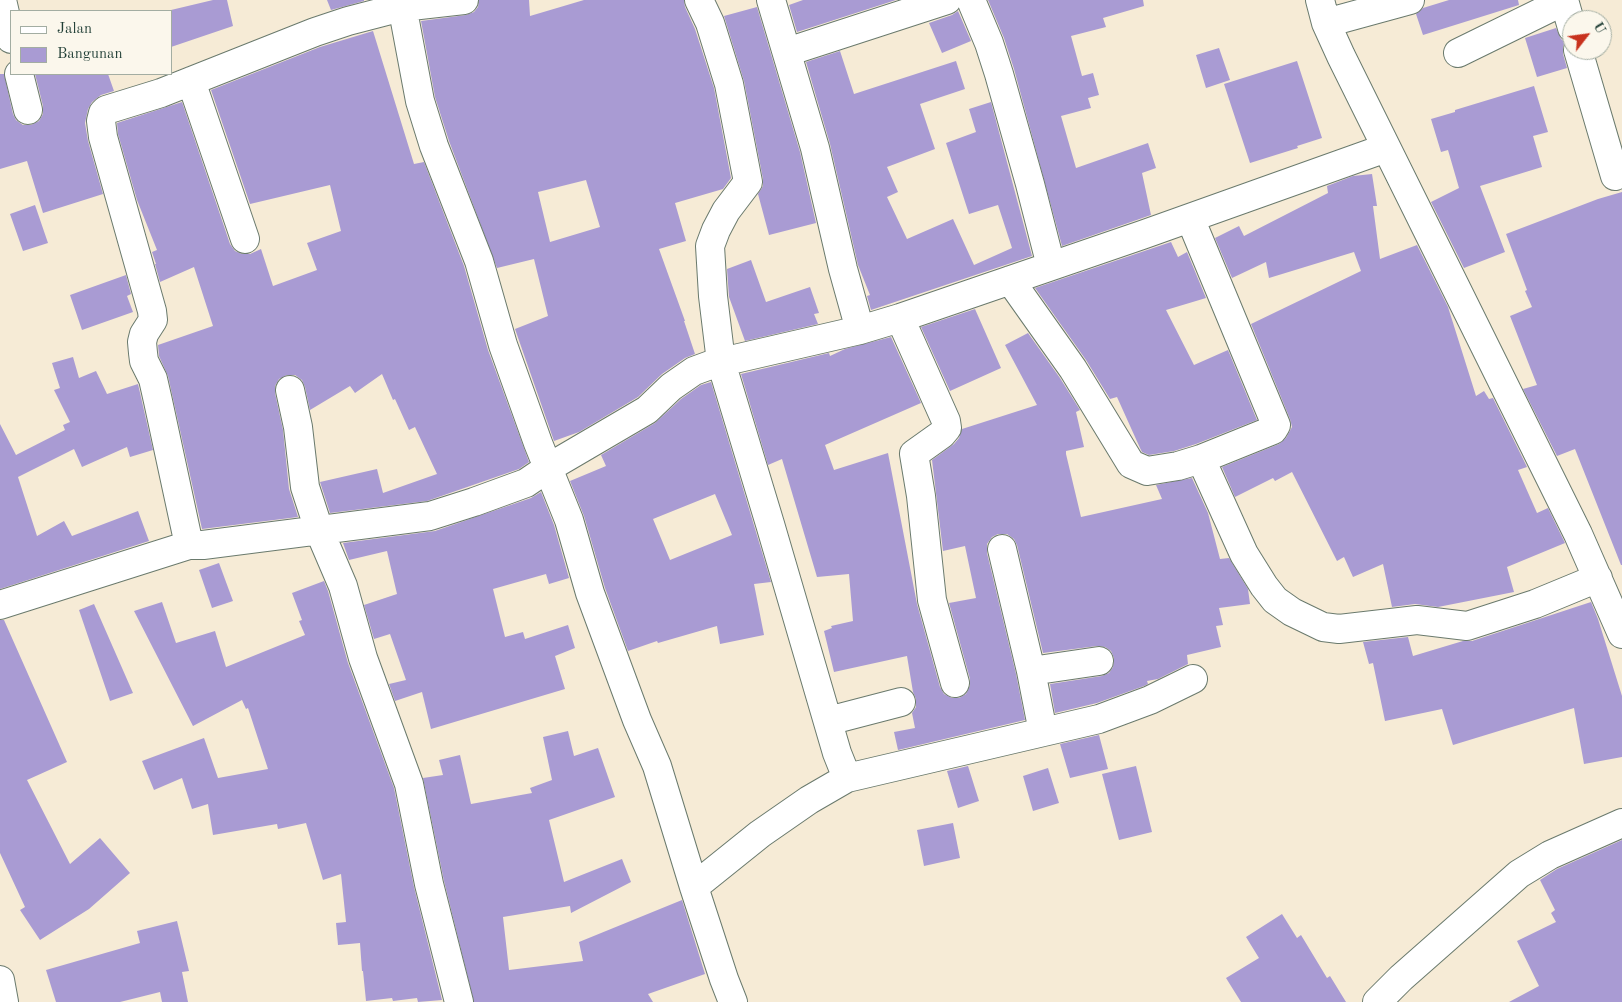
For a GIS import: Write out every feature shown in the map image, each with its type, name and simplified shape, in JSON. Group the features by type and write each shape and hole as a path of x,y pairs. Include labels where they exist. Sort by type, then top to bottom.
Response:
{"main road":[{"path":"2,0 10,35"},
{"path":"190,545 153,379 144,361 142,342 144,334 153,320 152,311 103,137 101,121 106,110 191,81 314,32 401,3 464,0"},
{"path":"699,0 710,23 728,84 748,172 748,182 726,211 710,246 713,296 721,362 837,753 847,778"},
{"path":"771,0 815,148 843,269 860,330"},
{"path":"787,52 947,0"},
{"path":"971,0 989,43 999,74 1030,184 1050,266"},
{"path":"1410,0 1323,11 1386,148 1578,534 1622,634"},
{"path":"1458,53 1564,0"},
{"path":"401,3 420,101 434,146 479,261 502,345 569,520 590,593 657,766 694,887 733,1002"},
{"path":"1581,60 1615,176"},
{"path":"20,75 28,110"},
{"path":"191,81 245,239"},
{"path":"0,605 190,545 203,545 430,516 512,489 526,483 647,410 672,387 694,371 721,362 860,330 900,318 1386,148"},
{"path":"1010,280 1072,369 1131,464 1147,471 1178,466 1201,459 1273,430 1276,425 1190,218"},
{"path":"900,318 946,421 946,428 942,434 914,454 922,496 932,600 956,683"},
{"path":"290,390 298,427 305,486 319,530 343,586 364,658 409,784 429,884 459,1002"},
{"path":"1201,459 1244,554 1264,586 1275,600 1292,612 1323,627 1339,629 1417,620 1467,626 1535,604 1598,578"},
{"path":"1002,548 1031,671 1043,732"},
{"path":"1031,671 1099,661"},
{"path":"694,887 760,834 815,796 847,778 1099,719 1150,700 1193,680"},
{"path":"828,721 901,702"},
{"path":"1377,1002 1401,978 1519,874 1550,856 1622,823"},
{"path":"0,980 4,1002"}],"building":[{"path":"213,0 227,0 233,26 172,47 171,10"},
{"path":"327,0 364,0 364,1 331,10"},
{"path":"479,0 529,0 530,16 584,0 684,0 714,88 731,178 723,189 675,203 686,241 659,249 695,354 685,358 662,374 638,397 579,432 554,441 515,329 548,316 534,259 497,268 449,141 435,97 421,21 466,15 474,12 478,7","holes":["586,180 600,227 550,242 538,192"]},
{"path":"803,0 896,0 797,32 789,5"},
{"path":"988,0 1143,0 1144,6 1103,18 1106,27 1071,36 1082,76 1093,73 1099,95 1088,98 1091,108 1061,116 1076,168 1148,143 1156,168 1142,173 1151,215 1062,246 1014,69 1004,38"},
{"path":"1449,0 1518,0 1519,5 1423,35 1416,14 1423,8"},
{"path":"757,7 800,152 816,223 769,235 758,194 763,186 763,179 744,81 724,16"},
{"path":"958,11 971,41 942,53 929,23"},
{"path":"1556,28 1562,40 1562,60 1565,60 1567,68 1537,77 1525,38"},
{"path":"373,31 414,164 424,162 464,266 488,350 529,462 519,469 427,501 330,513 320,482 377,469 383,493 437,474 415,427 409,430 382,374 355,393 350,386 310,410 302,380 295,375 287,375 279,379 275,386 275,393 283,430 289,489 298,517 202,529 168,376 159,356 158,345 213,326 194,267 160,282 152,252 157,250 137,200 118,134 117,123 182,102 230,244 235,251 242,254 250,254 261,249 273,286 317,270 307,243 341,231 330,185 250,204 211,90 320,47"},
{"path":"1219,48 1230,80 1206,88 1196,55"},
{"path":"840,51 854,94 956,61 965,89 920,104 935,149 887,167 898,192 887,197 907,239 953,219 974,265 1012,248 998,205 969,214 946,143 976,132 969,109 991,102 1032,256 871,310 867,296 870,295 858,265 830,144 806,62"},
{"path":"1297,61 1322,138 1297,146 1298,148 1250,163 1224,84"},
{"path":"0,74 4,74 13,114 16,120 23,125 31,125 39,121 43,114 43,106 35,75 108,75 114,91 101,95 92,102 88,109 85,123 88,141 103,194 43,213 27,161 0,169"},
{"path":"1534,86 1548,132 1533,136 1542,167 1480,186 1505,252 1464,268 1431,202 1459,188 1448,150 1441,152 1431,119"},
{"path":"1372,174 1377,206 1373,206 1380,259 1417,245 1448,307 1476,396 1484,391 1489,399 1493,398 1527,467 1518,470 1537,513 1548,508 1565,543 1507,567 1514,592 1438,607 1415,604 1392,607 1383,564 1353,577 1344,557 1337,561 1292,472 1275,481 1273,478 1235,497 1222,467 1279,444 1286,438 1292,427 1251,324 1361,271 1354,252 1269,278 1266,262 1232,278 1215,238 1239,226 1244,236 1328,193 1327,186 1353,176"},
{"path":"1622,192 1621,565 1575,449 1557,456 1523,389 1537,385 1510,316 1532,307 1506,234 1598,199"},
{"path":"35,205 48,243 23,251 10,214"},
{"path":"1171,242 1178,257 1187,252 1206,298 1166,310 1194,365 1228,350 1257,420 1196,444 1174,451 1149,455 1142,452 1117,397 1110,399 1086,360 1035,288"},
{"path":"751,260 766,302 810,287 819,313 814,314 818,324 745,341 729,297 727,269"},
{"path":"126,275 131,294 127,296 133,312 82,330 70,295"},
{"path":"975,309 1001,368 950,391 921,327"},
{"path":"1028,333 1080,410 1076,412 1084,447 1066,451 1066,454 1081,517 1162,499 1156,485 1192,478 1208,513 1220,559 1229,558 1248,589 1250,604 1219,608 1223,625 1216,626 1221,647 1187,655 1188,664 1158,679 1147,681 1148,684 1144,686 1097,703 1055,713 1050,684 1102,676 1109,673 1113,667 1114,658 1111,651 1105,647 1097,646 1043,653 1017,545 1014,539 1007,534 998,534 992,537 987,544 987,553 1025,720 898,750 894,732 915,728 912,713 916,707 916,699 913,692 907,656 834,672 824,631 832,628 831,626 853,621 849,574 817,577 782,459 768,465 741,374 829,353 830,356 845,349 891,337 921,403 825,445 834,470 888,453 917,604 940,687 944,694 952,698 959,698 966,694 970,686 970,679 949,603 976,598 965,546 943,551 932,460 954,444 959,438 962,429 1037,405 1005,345"},
{"path":"73,357 79,378 96,371 107,394 138,384 153,450 130,457 127,447 82,467 74,449 18,477 37,536 64,521 72,536 138,511 149,541 0,589 0,424 16,455 65,430 63,425 70,422 54,390 60,388 52,363"},
{"path":"711,382 771,582 754,584 764,635 720,644 717,626 658,643 657,641 628,651 605,588 584,516 570,481 606,466 601,455 655,423 681,399 701,385","holes":["715,494 732,535 670,560 653,519"]},
{"path":"541,492 554,525 569,578 549,584 546,574 493,589 505,637 523,632 525,639 568,625 575,648 555,656 565,689 431,729 422,692 395,701 389,684 406,680 390,634 374,639 364,605 397,594 387,551 349,560 343,543 435,531 531,498"},
{"path":"219,563 233,601 212,608 199,570"},
{"path":"324,581 348,663 394,788 414,887 442,1000 418,1002 417,998 393,1001 392,998 366,1001 360,943 338,945 336,923 346,922 341,874 323,880 306,823 278,829 277,824 213,835 208,804 192,809 182,778 154,790 142,761 204,738 218,778 268,769 248,708 246,709 242,700 193,726 134,611 162,602 176,643 215,631 226,667 305,635 299,621 302,620 292,593"},
{"path":"1591,602 1622,696 1622,757 1584,764 1574,708 1453,745 1442,709 1385,721 1373,663 1369,664 1363,642 1408,637 1413,656 1463,641 1472,641"},
{"path":"94,604 133,693 110,701 79,610"},
{"path":"0,620 4,620 67,762 27,780 70,864 100,838 130,873 89,909 40,940 20,910 25,907 0,853"},
{"path":"568,731 574,756 598,748 615,797 549,820 564,882 622,859 631,882 571,913 570,906 503,917 509,970 583,961 579,942 682,900 705,974 648,994 653,1002 474,1002 444,881 423,778 443,775 439,760 460,755 471,804 532,793 530,788 552,780 543,737"},
{"path":"1099,735 1108,769 1070,778 1060,744"},
{"path":"968,766 979,801 958,808 947,771"},
{"path":"1136,766 1152,832 1119,840 1102,774"},
{"path":"1048,768 1059,803 1033,811 1023,776"},
{"path":"953,823 960,858 924,866 917,830"},
{"path":"1622,840 1622,1002 1509,1002 1539,986 1517,941 1556,922 1551,913 1555,910 1540,880 1557,869"},
{"path":"1282,914 1297,938 1301,935 1327,978 1330,976 1346,1002 1241,1002 1226,978 1259,958 1246,937"},
{"path":"177,921 189,971 182,972 188,1002 162,1002 160,992 120,1002 56,1002 46,970 140,943 137,931"}]}
